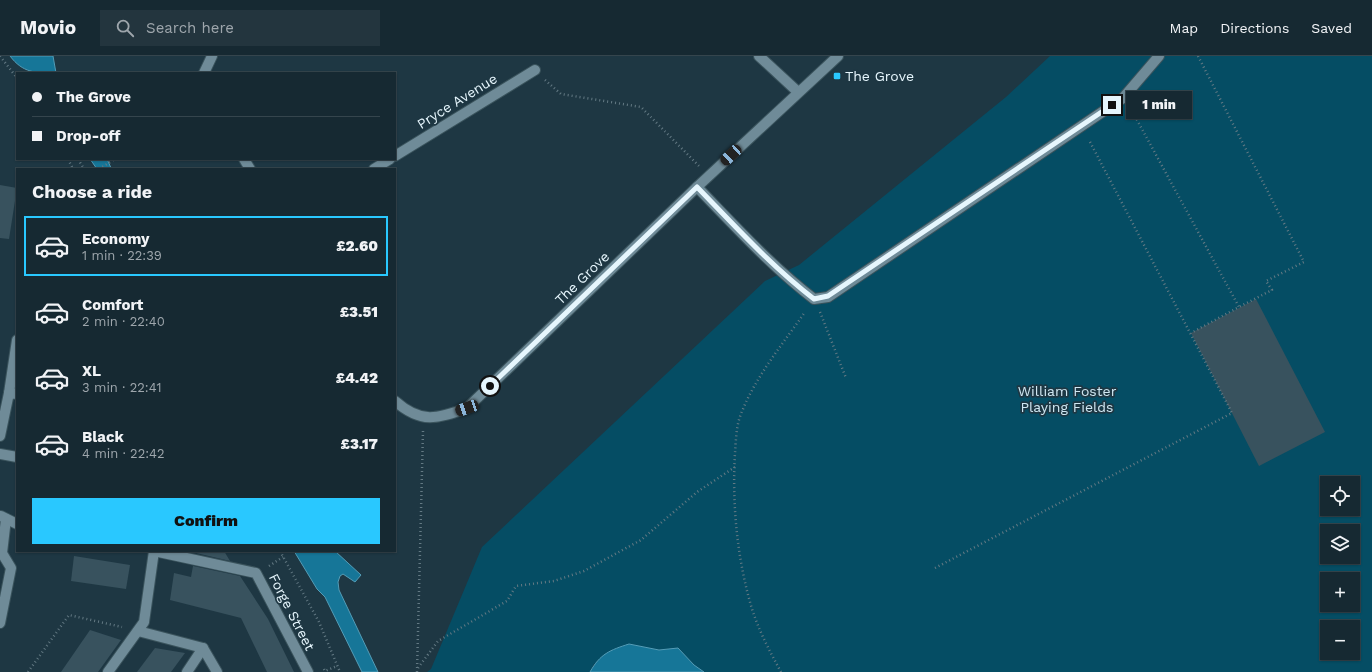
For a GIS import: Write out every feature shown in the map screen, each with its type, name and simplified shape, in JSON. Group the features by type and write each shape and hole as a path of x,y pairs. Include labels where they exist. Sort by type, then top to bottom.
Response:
{"street":[{"path":"204,72 212,56"},
{"path":"759,56 798,92"},
{"name":"The Grove","path":"424,417 443,417 467,408 697,187 838,56"},
{"path":"697,187 768,261 814,299 828,296 1123,98 1160,56"},
{"name":"Pryce Avenue","path":"396,155 535,70"},
{"path":"376,168 388,160"},
{"path":"0,436 13,394 16,354"},
{"path":"396,402 408,412 424,417"},
{"path":"0,454 16,457"},
{"path":"0,623 11,568 2,553 3,518 16,524"},
{"path":"108,672 144,622 154,552"},
{"name":"Forge Street","path":"159,552 256,573 308,672"},
{"path":"138,631 203,648 217,672"},
{"path":"187,672 203,648"}],"path":[{"path":"0,56 16,77"},
{"path":"1191,333 1272,290 1266,281 1304,262 1198,56"},
{"path":"535,70 561,94 641,107 709,176"},
{"path":"1130,107 1239,307"},
{"path":"935,568 1232,413 1081,126"},
{"path":"101,168 113,160"},
{"path":"814,299 846,378"},
{"path":"781,672 752,610 745,580 735,515 735,467 740,416 751,390 814,299"},
{"path":"418,668 424,417"},
{"path":"416,672 438,641 507,601 516,586 554,580 584,571 641,540 697,492 735,467"},
{"path":"281,552 319,622 340,672"},
{"path":"28,672 69,615 138,631"}],"green space":[{"name":"William Foster Playing Fields","path":"1050,56 1372,56 1372,672 704,672 694,665 678,648 659,650 647,648 594,664 590,672 427,672 431,669 482,547 765,281 799,265 1006,97"}],"shaded area":[{"path":"10,56 53,56 56,72 30,71 15,62"},
{"path":"91,160 107,160 111,168 96,168"},
{"path":"295,552 336,552 361,575 355,582 343,574 340,576 338,582 339,590 378,672 362,672 325,597 317,589"},
{"path":"629,644 659,650 678,648 694,665 704,672 590,672 598,661 606,654 616,648"}],"building":[{"path":"0,185 16,188 16,194 9,239 0,238"},
{"path":"1256,299 1325,432 1259,466 1191,333"},
{"path":"225,552 230,561 196,553"},
{"path":"74,556 130,565 126,589 71,581"},
{"path":"193,566 240,576 268,619 294,672 267,672 241,618 170,600 174,573 191,577"},
{"path":"90,630 121,640 98,672 61,672"},
{"path":"155,648 185,653 171,672 137,672"}],"place":[{"name":"The Grove","path":"837,76"}],"route":[{"path":"490,386 697,187 768,261 814,299 828,296 1112,105"}]}
